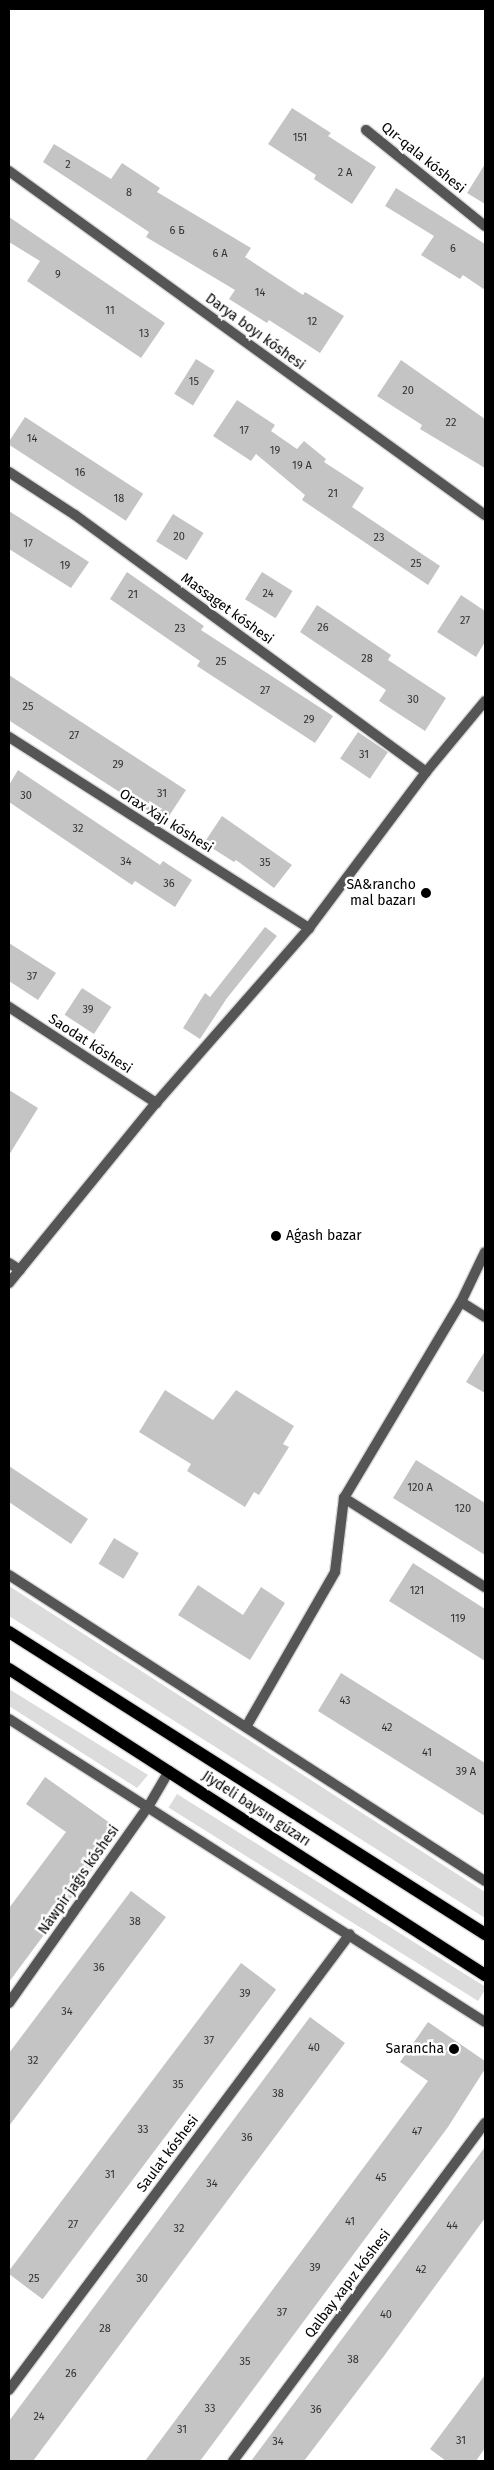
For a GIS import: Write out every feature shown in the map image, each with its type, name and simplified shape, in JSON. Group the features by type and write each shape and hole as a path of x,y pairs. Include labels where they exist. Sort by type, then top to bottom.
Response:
{"main road":[{"name":"Jiydeli baysın gúzarı","path":"9,1632 485,1934"},
{"name":"Jiydeli baysın gúzarı","path":"9,1669 485,1975"}],"street":[{"name":"Qır-qala kóshesi","path":"366,130 485,226"},
{"name":"Darya boyı kóshesi","path":"9,171 485,515"},
{"name":"Massaget kóshesi","path":"9,472 75,515 426,772"},
{"path":"9,1283 156,1103 308,928 426,772 485,701"},
{"name":"Orax Xajı kóshesi","path":"9,737 308,928"},
{"name":"Saodat kóshesi","path":"9,1008 156,1103"},
{"path":"246,1728 335,1572 344,1498 461,1302 485,1252"},
{"path":"9,1263 20,1270"},
{"path":"461,1302 485,1317"},
{"path":"344,1498 485,1587"},
{"path":"9,1575 485,1882"},
{"path":"9,1719 350,1934 485,2022"},
{"name":"Náwpir jaǵıs kóshesi","path":"9,2003 148,1807 170,1771"},
{"name":"Saulat kóshesi","path":"9,2390 350,1934"},
{"name":"Qalbay xapız kóshesi","path":"233,2461 485,2123"}],"shaded area":[{"path":"9,1586 485,1892 485,1918 9,1616"},
{"path":"9,1689 148,1775 137,1788 9,1706"},
{"path":"177,1794 485,1986 478,2001 169,1808"}],"building":[{"path":"292,108 331,133 328,136 376,167 352,204 314,179 316,175 268,144"},
{"path":"54,144 111,179 122,163 160,188 157,192 251,248 245,257 303,295 305,292 344,316 320,353 269,320 267,323 229,299 235,290 146,237 149,232 43,162"},
{"path":"485,164 485,204 467,193"},
{"path":"396,188 485,244 485,290 463,275 460,279 421,255 434,236 385,206"},
{"path":"9,217 165,323 141,358 27,281 40,261 9,242"},
{"path":"196,359 215,371 193,405 174,394"},
{"path":"401,360 485,419 485,468 420,429 422,425 377,396"},
{"path":"237,400 275,425 271,431 297,449 304,441 326,459 324,462 364,488 352,507 440,566 428,585 302,500 305,495 256,454 251,461 213,436"},
{"path":"25,417 143,494 126,521 9,445 9,442"},
{"path":"9,511 89,562 71,588 9,549"},
{"path":"173,514 204,533 187,560 156,541"},
{"path":"127,572 204,626 201,630 333,716 315,743 197,666 200,661 110,599"},
{"path":"262,572 293,591 276,618 245,599"},
{"path":"461,595 485,611 485,642 476,657 437,632"},
{"path":"317,605 391,655 388,660 446,698 425,731 379,701 386,690 300,632"},
{"path":"9,675 186,790 165,822 9,720"},
{"path":"358,732 388,752 370,779 340,759"},
{"path":"18,770 160,865 163,861 192,880 175,907 135,881 132,885 9,802 9,785"},
{"path":"222,816 292,865 274,888 236,860 234,862 204,843"},
{"path":"265,927 277,936 227,998 200,1039 183,1028 205,993 210,997"},
{"path":"9,943 56,973 38,1000 9,981"},
{"path":"82,988 111,1007 94,1034 65,1015"},
{"path":"9,1090 38,1108 9,1155"},
{"path":"485,1351 485,1393 466,1382"},
{"path":"165,1390 213,1420 236,1390 294,1426 283,1444 289,1447 259,1495 254,1492 245,1507 187,1471 191,1464 139,1432"},
{"path":"416,1460 485,1503 485,1555 393,1498"},
{"path":"9,1466 88,1519 71,1544 9,1502"},
{"path":"114,1538 139,1553 123,1579 99,1564"},
{"path":"413,1563 485,1609 485,1661 389,1601"},
{"path":"198,1585 243,1615 261,1587 285,1603 250,1660 178,1615"},
{"path":"341,1673 485,1763 485,1816 318,1711"},
{"path":"45,1777 117,1828 98,1856 101,1858 9,1982 9,1908 66,1832 26,1804"},
{"path":"131,1891 166,1917 9,2126 9,2053"},
{"path":"241,1963 276,1989 43,2299 9,2274 9,2271"},
{"path":"310,2017 345,2043 33,2461 9,2461 9,2421"},
{"path":"428,2022 485,2061 485,2069 448,2127 200,2461 145,2461 428,2081 400,2062"},
{"path":"485,2147 485,2218 384,2356 304,2461 251,2461"},
{"path":"485,2375 485,2448 476,2461 446,2461 430,2449"}],"place":[{"name":"SA&rancho mal bazarı","path":"426,893"},
{"name":"Aǵash bazar","path":"276,1236"},
{"name":"Sarancha","path":"454,2049"}]}
